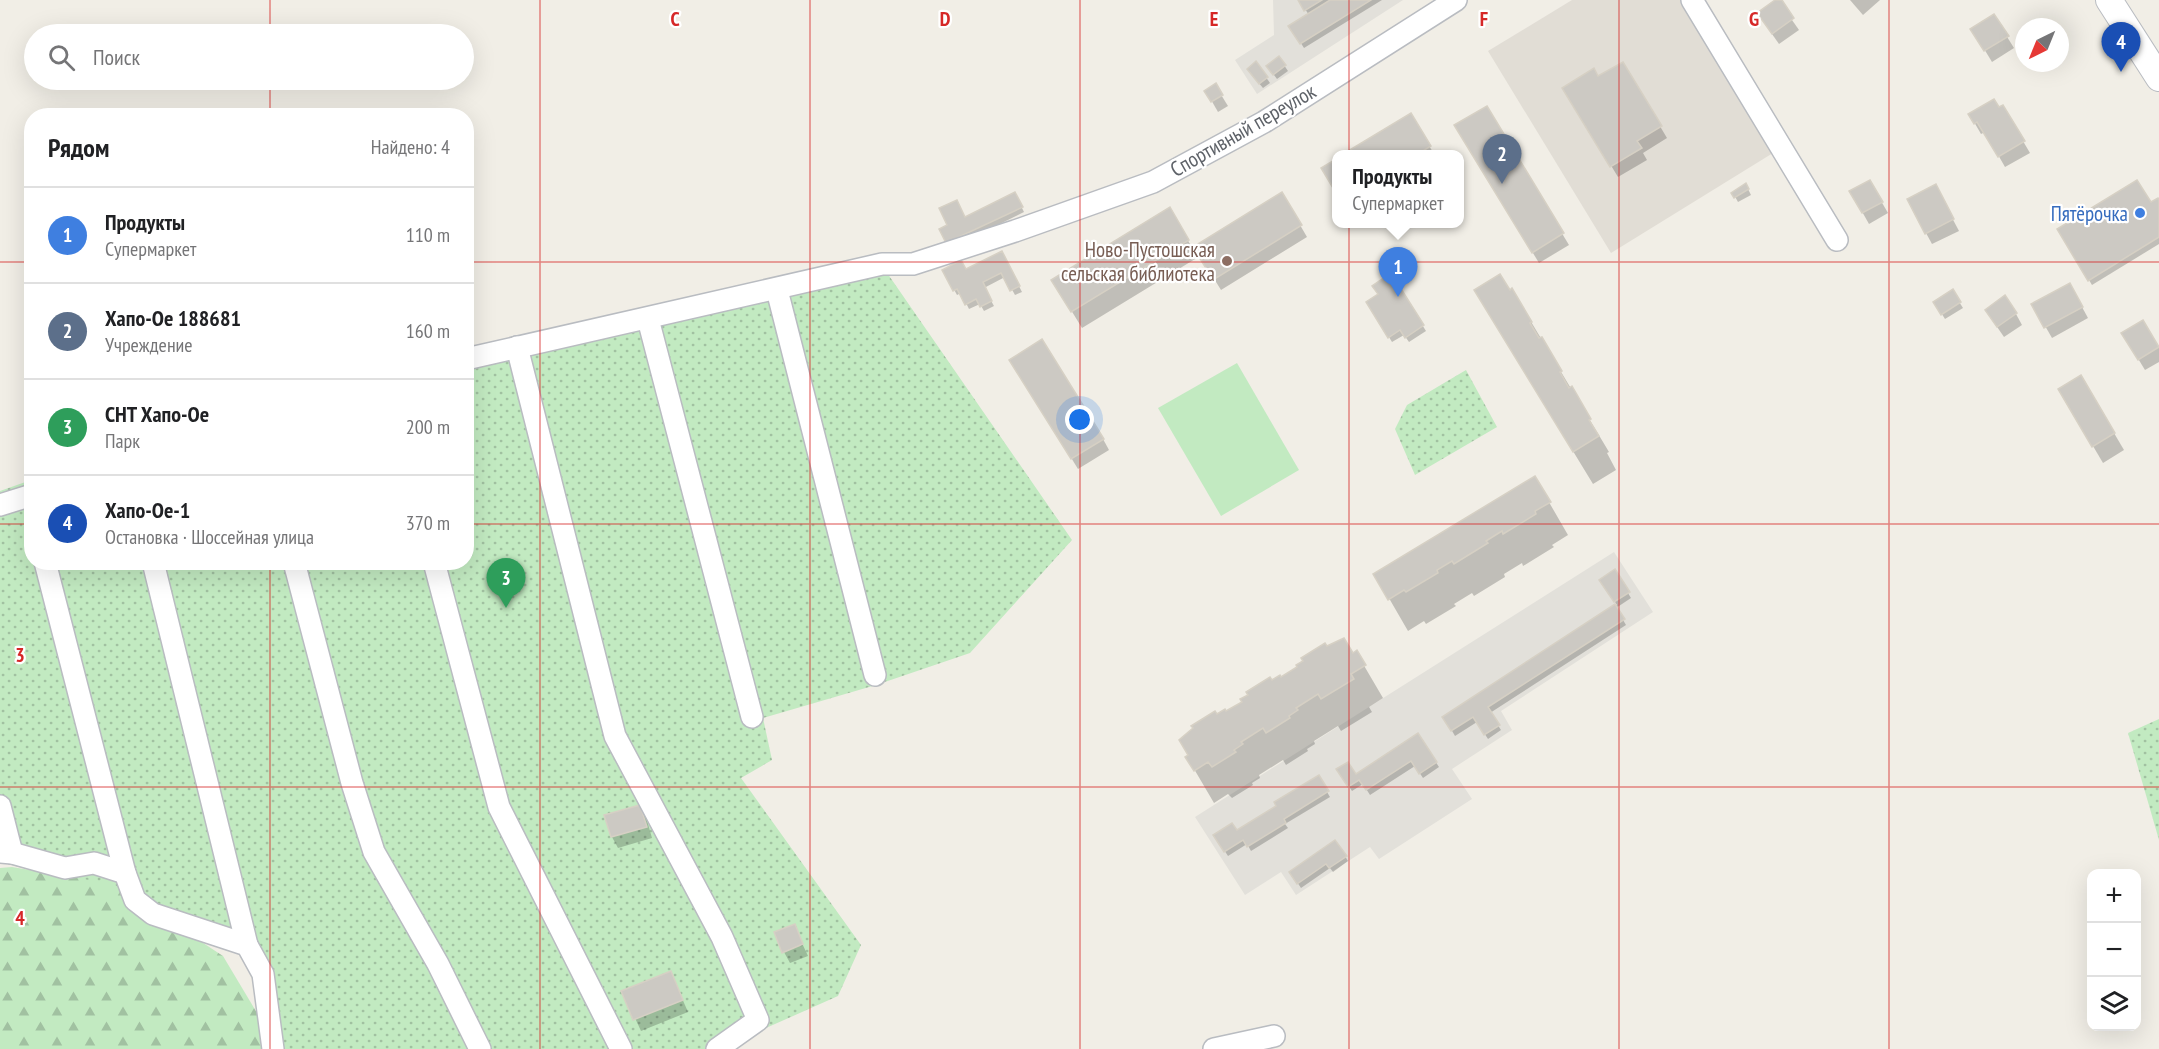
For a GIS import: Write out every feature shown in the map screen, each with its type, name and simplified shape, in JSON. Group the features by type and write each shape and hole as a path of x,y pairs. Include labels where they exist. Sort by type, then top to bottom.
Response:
{"street":[{"name":"Спортивный переулок","path":"474,357 777,290 882,264 913,264 1153,182 1264,122 1456,0"},
{"path":"1692,0 1837,240"},
{"path":"2109,0 2159,78"},
{"path":"777,290 875,675"},
{"path":"648,319 752,717"},
{"path":"517,347 615,736 722,937 758,1020 717,1049"},
{"path":"0,505 24,501"},
{"path":"47,570 125,873 135,900 153,914 247,945"},
{"path":"155,570 247,945 263,974 273,1049"},
{"path":"296,570 352,783 374,852 438,964 480,1049"},
{"path":"436,570 499,807 621,1049"},
{"path":"0,806 6,852 65,868 94,863 125,873"},
{"path":"1214,1049 1274,1036"}],"shaded area":[{"path":"1273,0 1403,0 1257,94 1235,60 1274,35"},
{"path":"1572,0 1680,0 1773,153 1611,253 1488,51"},
{"path":"1614,552 1653,612 1501,711 1512,730 1452,769 1472,799 1379,859 1370,847 1296,895 1281,872 1245,895 1195,817"}],"green space":[{"path":"874,254 1072,540 970,653 876,685 763,718 772,760 741,778 861,945 838,996 719,1049 266,1049 257,979 239,954 152,922 66,879 0,862 0,491 24,482 24,570 474,570 474,348 776,282"},
{"path":"1237,363 1299,470 1221,516 1158,408"},
{"path":"1466,370 1497,427 1415,475 1395,429 1407,405"},
{"path":"2159,719 2159,840 2128,733"},
{"path":"12,867 113,884 223,956 260,1018 262,1049 0,1049 0,868"}],"building":[{"path":"1298,0 1322,0 1304,11"},
{"path":"1330,0 1371,0 1300,44 1288,26"},
{"path":"1775,0 1782,0 1794,18 1772,34 1757,13"},
{"path":"1994,14 2009,36 1984,51 1970,29"},
{"path":"1279,56 1286,65 1273,75 1266,66"},
{"path":"1256,61 1268,77 1259,84 1247,69"},
{"path":"1623,62 1662,126 1637,141 1642,148 1610,167 1562,88 1594,68 1598,76"},
{"path":"1216,83 1223,95 1211,102 1204,91"},
{"path":"1994,99 1999,107 2003,105 2025,141 1998,157 1977,122 1974,124 1968,114"},
{"path":"1487,106 1564,233 1532,253 1454,125"},
{"path":"1411,113 1431,146 1424,150 1350,150"},
{"path":"1332,161 1332,186 1321,168"},
{"path":"1870,180 1883,202 1862,213 1849,191"},
{"path":"2137,180 2151,202 2158,198 2159,200 2159,237 2088,281 2057,229"},
{"path":"1746,183 1749,189 1734,198 1731,193"},
{"path":"1936,184 1954,219 1925,234 1907,199"},
{"path":"1015,192 1023,207 946,243 939,229 947,225 939,208 957,200 965,217"},
{"path":"1282,192 1302,225 1213,280 1193,247"},
{"path":"1170,207 1189,240 1071,312 1051,280"},
{"path":"1002,251 1020,286 1010,291 1001,273 983,282 992,301 980,307 976,299 965,305 957,289 953,291 942,270 961,260 966,269"},
{"path":"1391,273 1424,325 1405,338 1400,330 1388,338 1366,302 1378,294 1372,286"},
{"path":"1500,274 1510,290 1512,288 1539,338 1542,337 1569,388 1572,386 1599,436 1573,452 1474,290"},
{"path":"2070,283 2083,307 2044,328 2031,304"},
{"path":"1953,289 1961,302 1941,315 1933,302"},
{"path":"2005,295 2017,313 1997,327 1985,310"},
{"path":"2143,320 2159,347 2138,360 2121,333"},
{"path":"1042,339 1104,439 1071,459 1009,360"},
{"path":"2081,375 2115,433 2092,447 2058,389"},
{"path":"1535,476 1551,502 1503,534 1502,531 1486,541 1488,543 1454,564 1452,561 1437,570 1438,573 1388,600 1373,574"},
{"path":"1615,569 1630,592 1614,602 1599,580"},
{"path":"1615,604 1625,619 1488,707 1500,725 1484,735 1473,717 1451,731 1442,717"},
{"path":"1344,638 1353,653 1357,650 1366,665 1351,674 1354,679 1321,699 1318,694 1296,708 1298,710 1289,716 1290,718 1266,733 1263,728 1241,742 1243,744 1234,750 1236,752 1212,767 1208,762 1194,771 1185,757 1188,755 1179,740 1193,728 1191,726 1215,711 1217,714 1225,709 1226,711 1242,702 1240,699 1248,695 1246,692 1270,677 1272,680 1280,675 1281,677 1297,667 1296,665 1303,661 1301,658 1325,643 1327,646"},
{"path":"1418,733 1437,762 1419,774 1411,761 1366,790 1359,780 1348,787 1336,769 1348,762 1356,774"},
{"path":"1319,775 1329,791 1284,819 1286,823 1247,847 1243,840 1224,852 1213,835 1232,823 1237,830 1276,806 1274,802"},
{"path":"640,805 647,827 611,837 604,815"},
{"path":"1335,840 1347,856 1329,868 1326,864 1297,884 1289,872"},
{"path":"795,924 803,944 782,953 774,932"},
{"path":"671,971 683,1000 633,1020 621,991"}],"place":[{"name":"Хапо-Ое-1","path":"2121,72"},
{"name":"Хапо-Ое 188681","path":"1502,184"},
{"name":"Пятёрочка","path":"2140,213"},
{"name":"Ново-Пустошская сельская библиотека","path":"1227,261"},
{"name":"Продукты","path":"1398,297"},
{"name":"СНТ Хапо-Ое","path":"506,608"}]}
